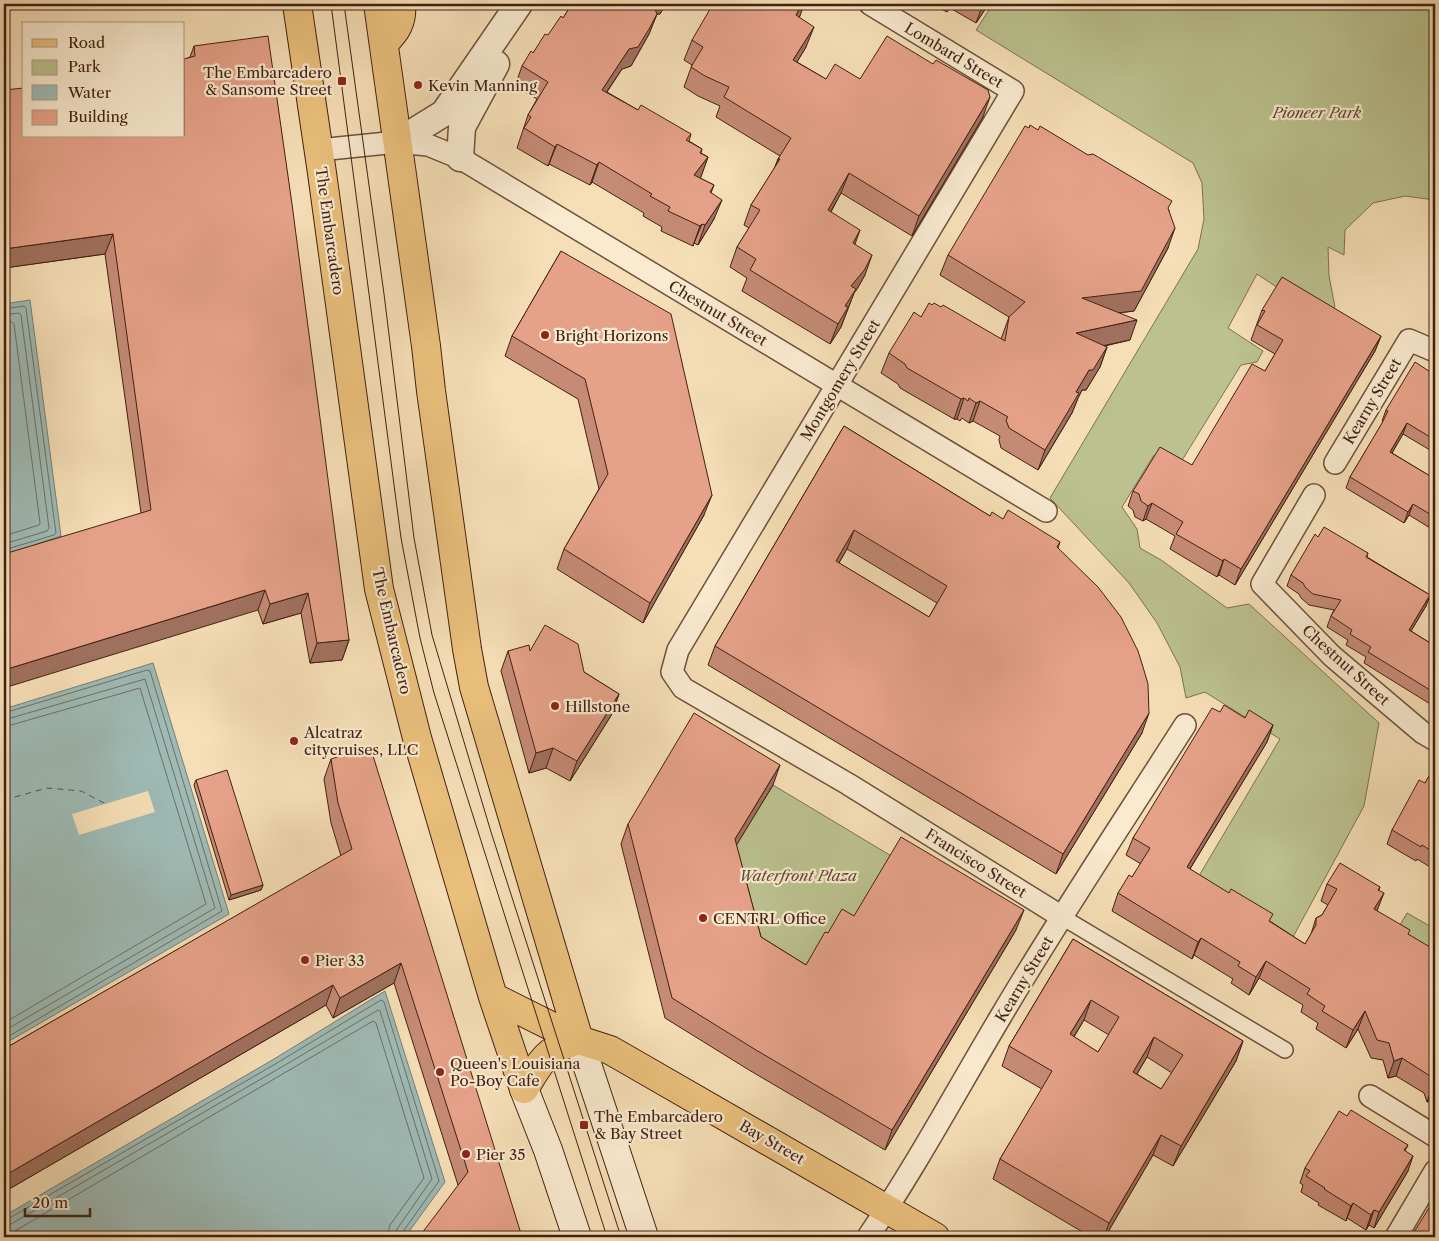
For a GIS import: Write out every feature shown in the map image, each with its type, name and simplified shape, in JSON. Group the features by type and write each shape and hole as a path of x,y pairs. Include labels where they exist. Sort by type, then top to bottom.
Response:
{"main road":[{"name":"The Embarcadero","path":"297,4 379,589 417,738 493,997 577,1237"},
{"path":"378,4 465,640 472,678 579,1040 644,1237"},
{"path":"384,43 395,33 402,11 401,4"},
{"name":"Bay Street","path":"493,997 579,1040 610,1050 936,1237"},
{"path":"524,1089 549,1055 559,1047 579,1040"}],"street":[{"path":"397,142 444,113 521,4"},
{"path":"460,158 462,127 512,34 521,4"},
{"name":"Lombard Street","path":"870,4 1013,91"},
{"name":"Montgomery Street","path":"672,672 678,650 1013,91"},
{"name":"Chestnut Street","path":"318,150 397,142 428,146 460,158 1039,507"},
{"name":"Kearny Street","path":"1335,463 1409,340 1435,350"},
{"name":"Chestnut Street","path":"1314,495 1262,584 1332,656 1435,740"},
{"name":"Francisco Street","path":"672,672 683,688 848,784 1062,917 1285,1050"},
{"name":"Kearny Street","path":"868,1237 887,1209 1062,917 1185,725"},
{"path":"1370,1096 1435,1136"},
{"path":"1396,1237 1435,1171"}],"green space":[{"name":"Pioneer Park","path":"990,4 1435,4 1435,200 1405,196 1373,203 1345,230 1344,255 1328,247 1329,276 1335,307 1319,315 1257,274 1228,328 1263,351 1257,362 1241,365 1176,470 1154,455 1122,507 1137,529 1140,548 1161,560 1227,608 1249,604 1379,723 1364,806 1293,937 1196,881 1280,739 1205,692 1186,698 1180,667 1157,623 1129,583 1050,498 1198,249 1204,219 1202,183 1193,163 976,30 989,10 987,8"},
{"name":"Waterfront Plaza","path":"773,785 893,857 826,969 753,957 728,859"},
{"path":"1407,913 1435,929 1435,955 1396,932"}],"water":[{"path":"30,300 61,536 4,555 4,304"},
{"path":"153,663 229,914 4,1044 4,709"},
{"path":"385,991 445,1182 405,1237 4,1237 4,1216 274,1059"}],"pier":[{"path":"148,791 155,812 79,835 72,814"}],"building":[{"path":"572,4 653,4 657,14 649,29 638,47 629,49 602,90 638,110 641,105 691,134 686,140 702,149 700,153 708,157 694,175 714,185 710,192 722,200 705,225 702,224 700,226 668,211 670,207 650,196 652,194 599,162 597,165 557,144 555,147 524,128 531,117 528,115 548,82 522,66 531,51 533,53 545,34 548,35"},
{"path":"713,4 802,4 796,15 814,27 793,60 826,79 835,64 860,79 887,36 933,64 936,60 988,90 990,97 919,216 849,173 828,210 860,230 853,243 872,255 865,269 851,286 856,289 845,306 848,307 838,324 750,270 756,259 737,247 760,210 751,205 791,138 724,97 729,87 691,67 703,47 692,40"},
{"path":"268,36 349,640 317,643 308,593 270,604 265,590 4,670 4,554 151,510 113,234 4,249 4,90 22,88 22,138 185,138 185,59 195,56 194,46"},
{"path":"1030,125 1038,130 1040,126 1088,155 1093,154 1172,201 1168,208 1175,228 1141,291 1082,298 1137,320 1076,333 1107,347 1093,370 1089,370 1076,392 1079,393 1045,450 1009,428 1006,420 1008,417 980,401 976,403 969,398 968,401 964,398 961,399 907,368 905,364 889,353 914,312 921,317 929,303 932,305 934,303 941,307 943,305 1005,341 1009,317 1025,302 948,255 1025,126 1029,128"},
{"path":"561,251 671,314 712,495 650,603 564,549 608,474 585,379 512,336"},
{"path":"1282,277 1381,336 1241,569 1176,534 1183,522 1152,503 1148,506 1141,501 1139,494 1133,491 1160,447 1192,465 1252,364 1265,371 1283,340 1257,325 1265,311 1262,310"},
{"path":"1415,362 1435,375 1435,440 1407,423 1390,452 1435,479 1435,517 1413,504 1408,512 1350,477 1382,423 1388,411 1386,410"},
{"path":"844,426 990,516 992,512 1003,519 1008,510 1060,542 1057,547 1098,587 1121,617 1138,651 1148,684 1149,713 1063,854 715,646","holes":["854,530 947,586 929,617 836,561"]},
{"path":"1324,527 1368,553 1366,557 1430,595 1409,630 1435,646 1435,693 1368,652 1371,647 1350,634 1352,630 1331,616 1341,600 1313,594 1303,583 1291,575 1315,534 1318,537"},
{"name":"Hillstone","path":"545,625 578,644 584,672 619,694 577,761 553,748 536,753 508,651 529,645 530,651"},
{"path":"1224,705 1245,718 1249,710 1273,725 1187,867 1229,893 1231,889 1273,914 1269,921 1305,944 1316,925 1316,918 1322,915 1337,889 1327,884 1340,863 1380,887 1378,890 1384,893 1374,909 1410,930 1408,934 1435,950 1435,1084 1433,1084 1430,1076 1402,1058 1394,1061 1389,1043 1377,1040 1365,1011 1353,1030 1322,1011 1325,1006 1307,994 1310,989 1266,961 1256,977 1238,966 1240,962 1201,938 1198,942 1118,893 1129,875 1132,877 1150,848 1133,838 1212,708 1220,712"},
{"path":"694,713 780,765 735,839 761,937 806,965 825,932 828,933 842,909 854,916 901,837 1024,910 892,1130 672,998 628,824"},
{"name":"Pier 33","path":"370,746 522,1237 419,1237 468,1172 401,963 340,998 333,985 4,1176 4,1049 352,849 338,803 331,759"},
{"path":"1435,766 1435,853 1392,830 1419,780 1425,783"},
{"path":"227,770 263,885 231,895 196,780"},
{"path":"1073,939 1243,1041 1181,1146 1161,1135 1109,1223 1000,1159 1052,1071 1009,1046","holes":["1091,1000 1119,1017 1098,1052 1070,1034","1154,1037 1183,1055 1161,1089 1133,1072"]},
{"path":"1351,1110 1408,1145 1404,1150 1413,1156 1379,1212 1374,1210 1371,1215 1353,1203 1351,1206 1306,1176 1310,1171 1305,1168 1339,1111 1347,1116"},
{"path":"1435,1198 1435,1237 1411,1237"}],"ferry route":[{"path":"4,800 47,788 81,791 106,804"}],"tram line":[{"path":"331,4 401,538 420,638 434,693 607,1237"},
{"path":"344,4 384,294 414,538 432,635 491,832 621,1237"}],"place":[{"name":"The Embarcadero & Sansome Street","path":"342,81"},
{"name":"Kevin Manning","path":"418,85"},
{"name":"Bright Horizons","path":"545,335"},
{"name":"Hillstone","path":"555,706"},
{"name":"Alcatraz citycruises, LLC","path":"294,741"},
{"name":"CENTRL Office","path":"703,918"},
{"name":"Pier 33","path":"305,960"},
{"name":"Queen's Louisiana Po-Boy Cafe","path":"440,1072"},
{"name":"The Embarcadero & Bay Street","path":"584,1125"},
{"name":"Pier 35","path":"466,1154"}]}
